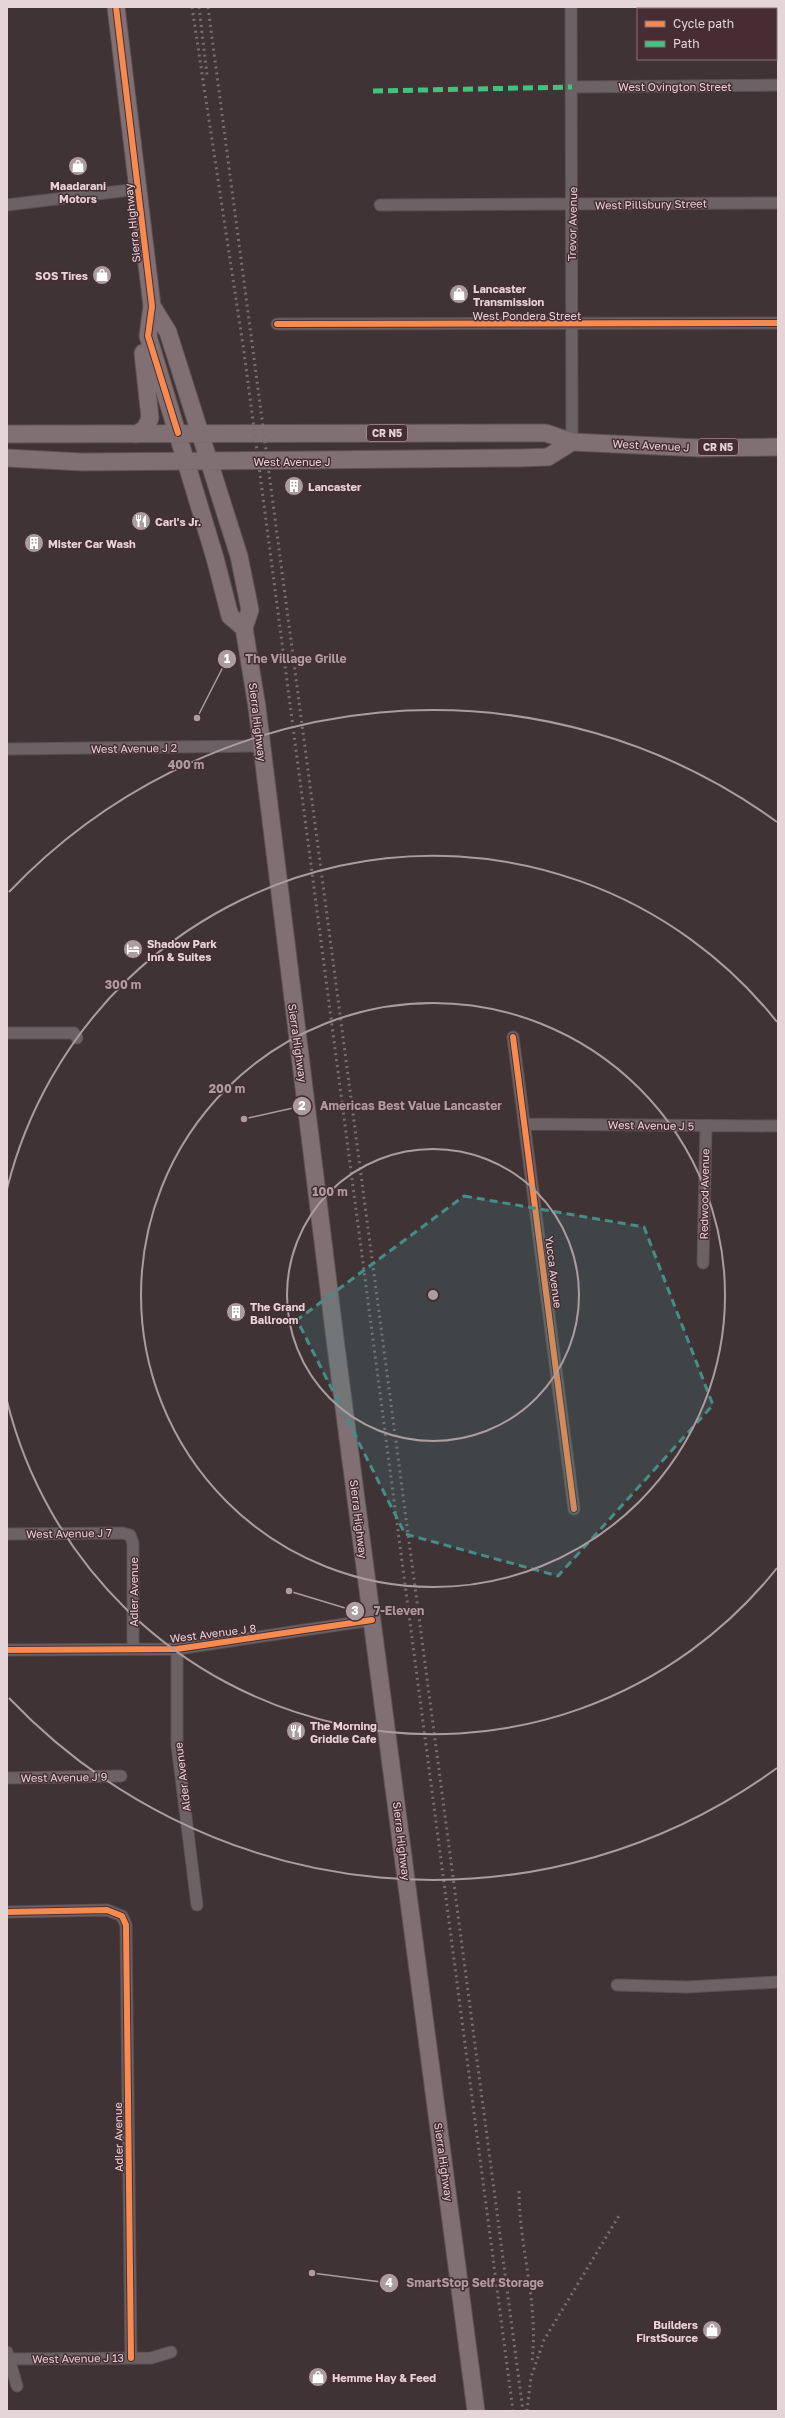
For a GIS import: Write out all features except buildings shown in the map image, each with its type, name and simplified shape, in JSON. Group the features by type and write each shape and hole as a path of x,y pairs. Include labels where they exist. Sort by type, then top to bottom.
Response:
{"main road":[{"name":"Sierra Highway","path":"116,7 152,306 148,336 215,558 230,616 244,628"},
{"name":"Sierra Highway","path":"152,306 168,332 201,434 237,549 250,610 244,628 262,746 291,991 476,2411"},
{"path":"136,434 145,429 150,418 140,322 152,306"},
{"name":"West Avenue J","path":"7,434 546,433 572,442 699,448 778,447"},
{"name":"West Avenue J","path":"7,458 82,462 210,462 548,457 572,442"}],"street":[{"name":"Trevor Avenue","path":"571,7 573,205 571,325 572,442"},
{"name":"West Ovington Street","path":"572,87 778,85"},
{"path":"7,205 138,189"},
{"name":"West Pillsbury Street","path":"380,206 778,203"},
{"name":"West Pondera Street","path":"277,324 571,325 778,323"},
{"name":"West Avenue J 2","path":"7,749 262,746"},
{"path":"7,1034 74,1033 77,1038"},
{"name":"Yucca Avenue","path":"513,1037 574,1509"},
{"name":"West Avenue J 5","path":"525,1124 778,1126"},
{"name":"Redwood Avenue","path":"703,1263 706,1126"},
{"name":"West Avenue J 7","path":"7,1534 122,1533 130,1535"},
{"name":"Adler Avenue","path":"130,1535 133,1543 133,1649"},
{"name":"West Avenue J 8","path":"7,1650 177,1649 372,1620"},
{"name":"Alder Avenue","path":"177,1649 177,1745 197,1905"},
{"name":"West Avenue J 9","path":"7,1778 121,1776"},
{"name":"Adler Avenue","path":"7,1912 107,1910 122,1916 126,1925 131,2358"},
{"path":"617,1985 687,1987 778,1982"},
{"name":"West Avenue J 13","path":"8,2356 151,2358 171,2352"},
{"path":"8,2356 17,2386"}],"highlighted area":[{"path":"464,1196 644,1227 713,1405 558,1576 405,1534 297,1320"}],"railway":[{"path":"192,7 244,352 513,2411"},
{"path":"199,7 207,75"},
{"path":"208,7 523,2411"},
{"path":"519,2191 522,2233 533,2318 532,2361"},
{"path":"527,2411 531,2377 544,2340 620,2214"}],"marked path":[{"path":"373,91 572,87"}],"cycle path":[{"path":"116,7 152,306 148,336 178,433"},
{"path":"277,324 778,323"},
{"path":"513,1037 574,1509"},
{"path":"7,1650 177,1649 372,1620"},
{"path":"7,1912 107,1910 122,1916 126,1925 131,2358"}],"place":[{"name":"Maadarani Motors","path":"78,166"},
{"name":"SOS Tires","path":"102,275"},
{"name":"Lancaster Transmission","path":"459,294"},
{"name":"Lancaster","path":"294,486"},
{"name":"Carl's Jr.","path":"141,521"},
{"name":"Mister Car Wash","path":"34,543"},
{"name":"The Village Grille","path":"197,718"},
{"name":"Shadow Park Inn & Suites","path":"133,949"},
{"name":"Americas Best Value Lancaster","path":"244,1119"},
{"name":"The Grand Ballroom","path":"236,1312"},
{"name":"7-Eleven","path":"289,1591"},
{"name":"The Morning Griddle Cafe","path":"296,1731"},
{"name":"SmartStop Self Storage","path":"312,2273"},
{"name":"Builders FirstSource","path":"712,2330"},
{"name":"Hemme Hay & Feed","path":"318,2377"}]}
